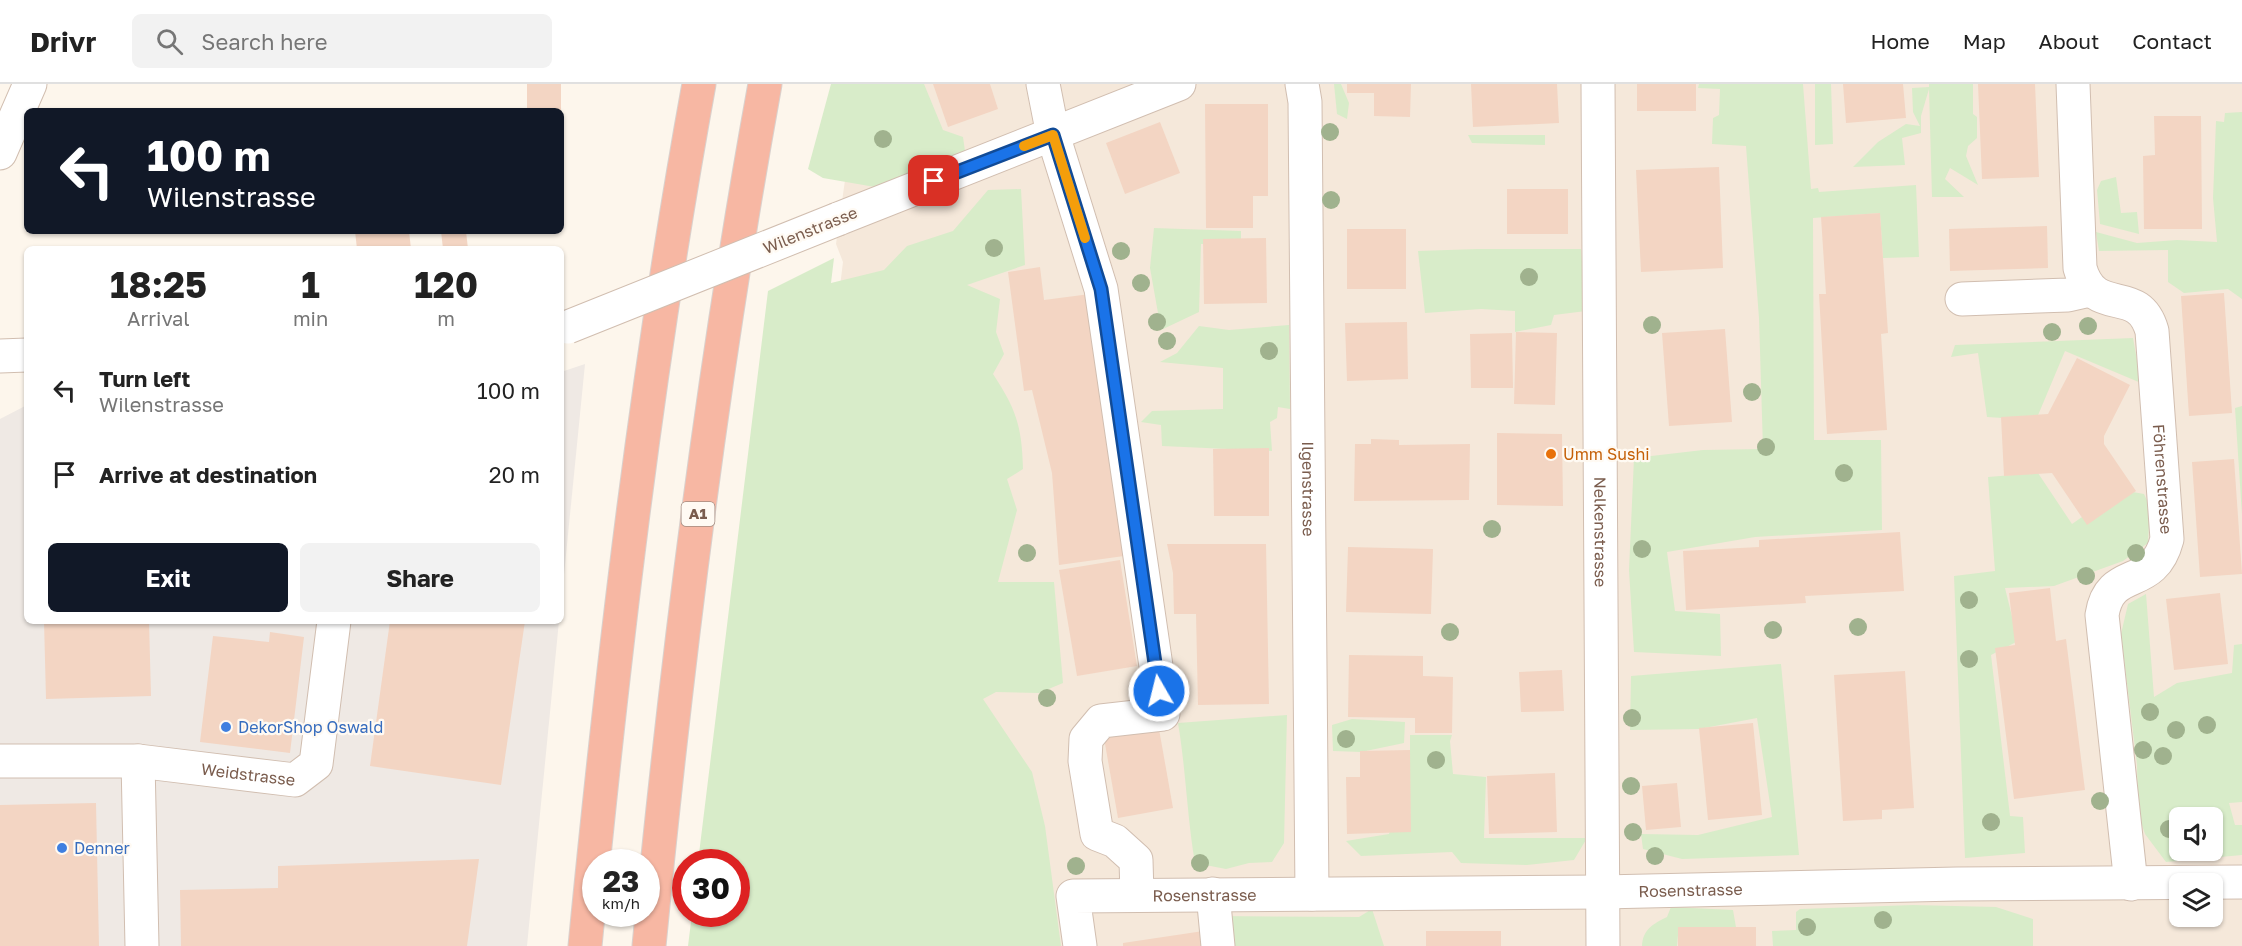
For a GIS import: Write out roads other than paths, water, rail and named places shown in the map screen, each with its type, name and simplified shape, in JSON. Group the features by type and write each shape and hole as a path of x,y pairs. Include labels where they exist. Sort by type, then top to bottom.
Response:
{"highway":[{"path":"585,946 606,740 643,438 699,84"},
{"name":"A1","path":"649,946 666,771 694,542 718,370 765,84"}],"street":[{"path":"0,153 30,84"},
{"path":"1043,84 1053,135 1101,289 1163,714 1101,721 1086,739 1084,761 1097,834 1115,841 1136,860 1137,895"},
{"name":"Wilenstrasse","path":"564,328 1179,84"},
{"name":"Ilgenstrasse","path":"1302,84 1305,102 1312,894"},
{"name":"Nelkenstrasse","path":"1598,84 1603,946"},
{"path":"1962,299 2068,295 2090,290 2080,268 2073,84"},
{"name":"Föhrenstrasse","path":"2090,290 2102,298 2127,302 2140,308 2149,318 2153,342 2167,539 2163,556 2154,568 2120,583 2112,590 2104,601 2102,615 2131,884"},
{"path":"0,356 24,355"},
{"name":"Weidstrasse","path":"0,761 138,761 295,780 316,764 334,624"},
{"path":"138,761 142,946"},
{"name":"Rosenstrasse","path":"1080,946 1073,896 1603,892 1957,884 2242,882"},
{"path":"1213,894 1218,946"}],"place":[{"name":"Umm Sushi","path":"1551,454"},
{"name":"DekorShop Oswald","path":"226,727"},
{"name":"Denner","path":"62,848"}]}
